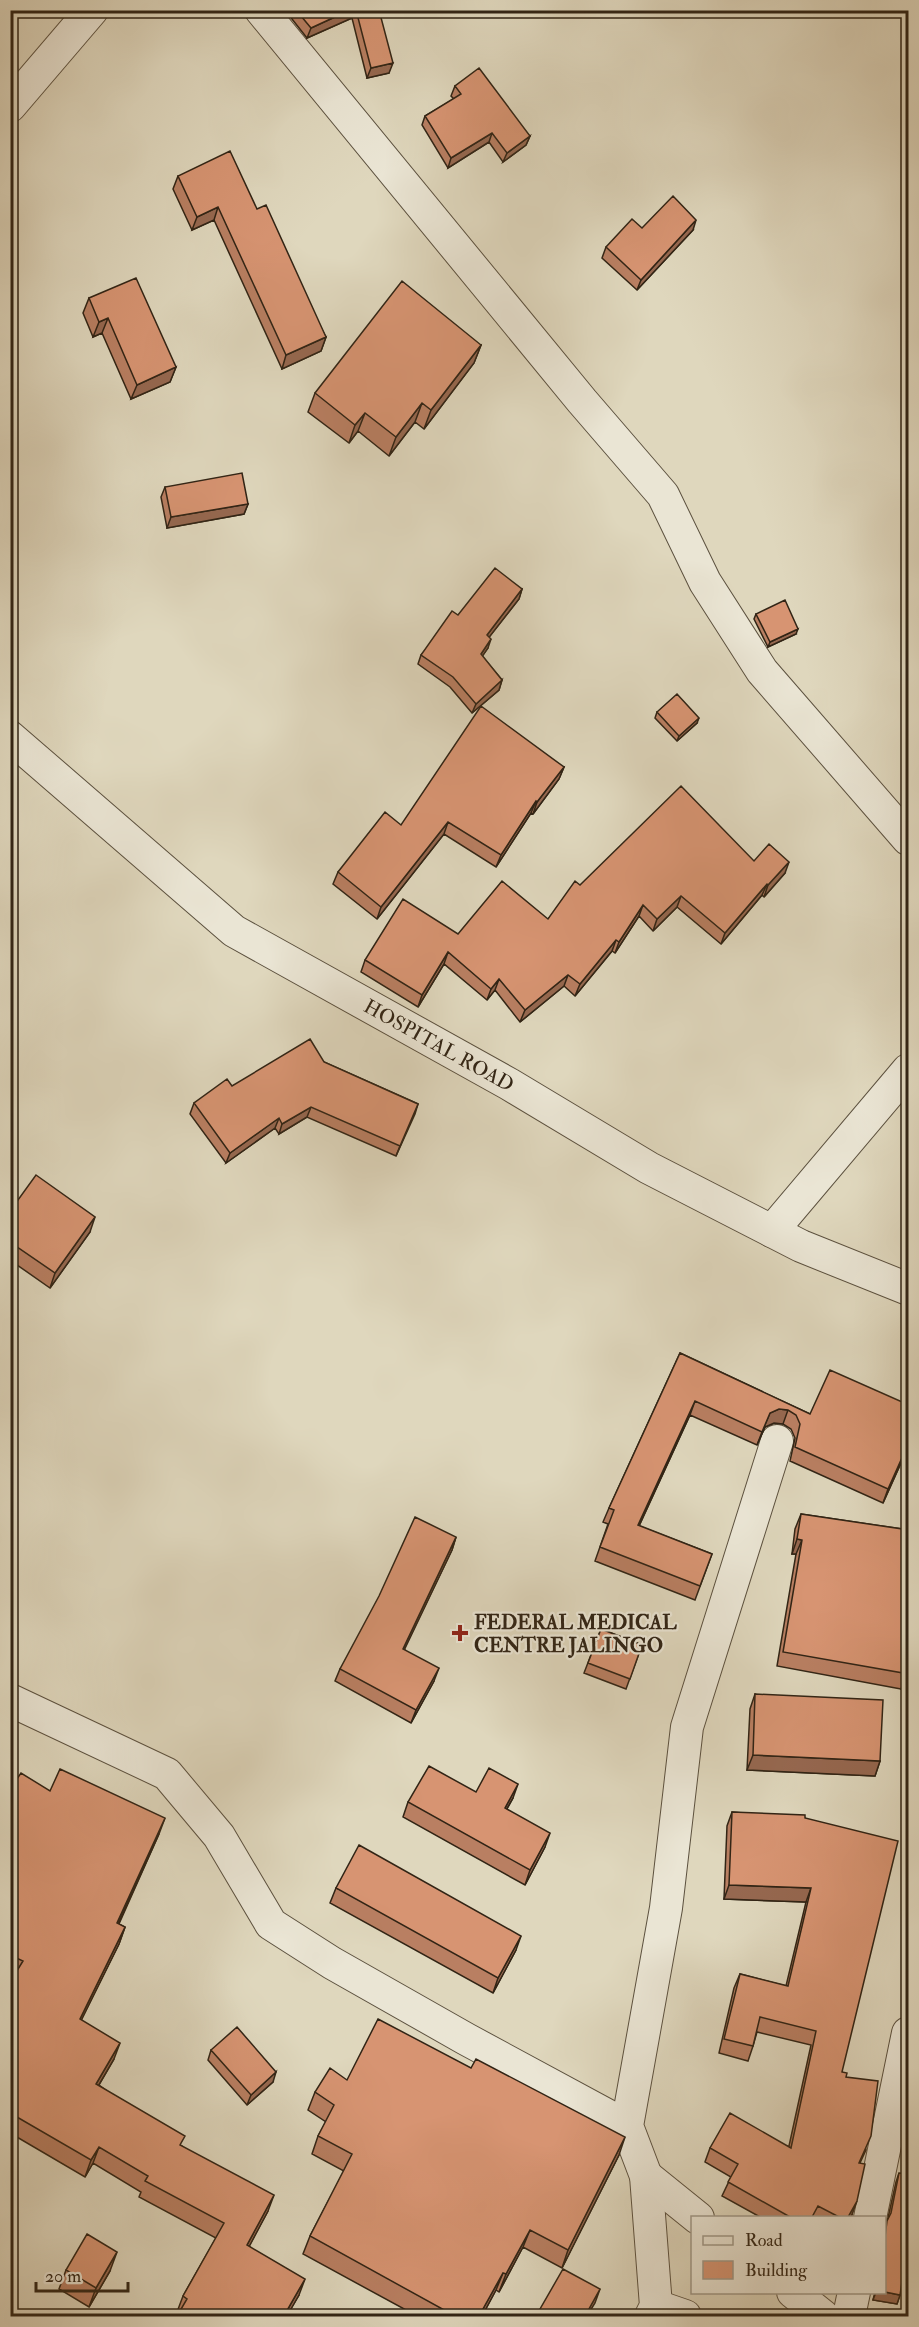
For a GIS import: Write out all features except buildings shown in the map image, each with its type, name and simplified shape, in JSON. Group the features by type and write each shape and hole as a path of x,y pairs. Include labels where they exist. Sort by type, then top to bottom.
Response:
{"street":[{"path":"10,106 92,10"},
{"path":"261,10 582,401 663,495 705,582 762,671 909,839"},
{"name":"HOSPITAL ROAD","path":"10,737 234,931 509,1084 649,1168 801,1246 909,1289"},
{"path":"772,1231 909,1070"},
{"path":"686,2316 653,2311 646,2176 627,2126 666,1908 687,1727 777,1441"},
{"path":"10,1700 166,1774 219,1836 272,1924 332,1963 466,2040 627,2126"},
{"path":"870,2216 909,2033"},
{"path":"646,2176 697,2216"},
{"path":"796,2294 823,2316"},
{"path":"849,2316 854,2294"}],"place":[{"name":"FEDERAL MEDICAL CENTRE JALINGO","path":"460,1633"}]}
